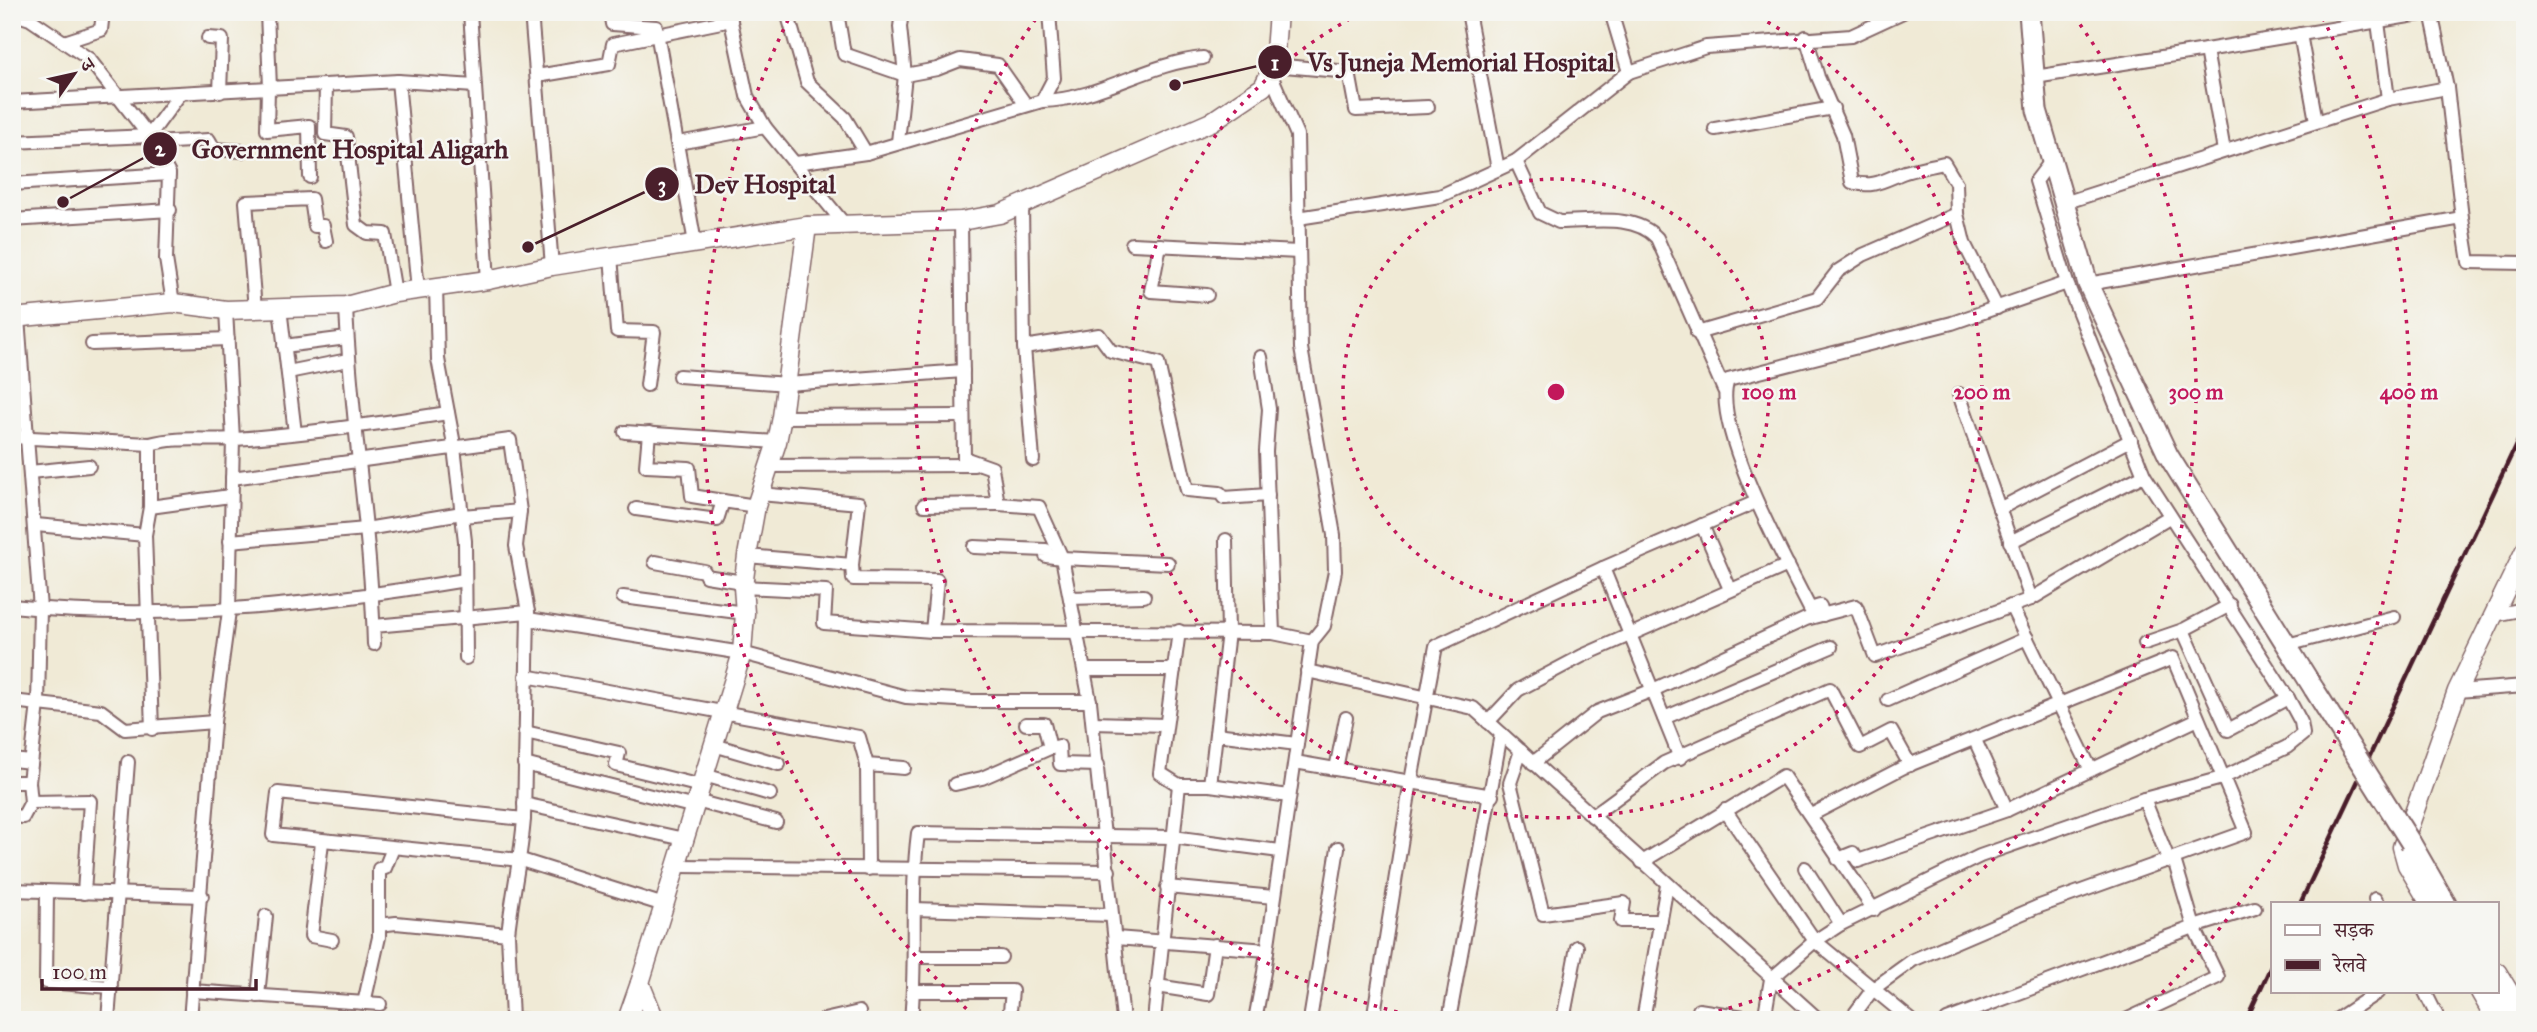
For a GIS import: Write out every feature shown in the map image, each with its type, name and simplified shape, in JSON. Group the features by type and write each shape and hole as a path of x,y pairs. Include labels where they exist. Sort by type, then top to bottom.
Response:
{"main road":[{"path":"2029,12 2037,110 2088,284 2168,455 2410,838 2445,902"},
{"path":"2497,993 2511,1020"}],"street":[{"path":"64,42 101,30 103,12"},
{"path":"267,12 267,130 309,126 310,177"},
{"path":"470,12 488,280"},
{"path":"531,12 552,266"},
{"path":"610,12 612,24 656,27 659,34 695,243"},
{"path":"838,12 844,54 905,75 937,69 960,60 998,65 1026,105"},
{"path":"898,142 905,75 900,27 902,12"},
{"path":"1042,101 1054,78 1049,12"},
{"path":"12,816 23,817 32,802 29,782 38,704 40,609 36,525 30,472 19,437 15,318 173,303 226,310 346,306 395,293 807,226 961,221 1000,214 1211,122 1263,87 1272,69 1278,12"},
{"path":"1468,12 1498,169"},
{"path":"1611,12 1629,72"},
{"path":"1298,219 1440,196 1516,161 1629,72 1706,47 1806,37 1851,36 1903,12"},
{"path":"2035,77 2432,12 2446,88 2469,262 2525,263"},
{"path":"12,13 40,19 64,42 89,59 151,140 169,174 170,209 166,259 173,303"},
{"path":"537,76 609,64 613,44 730,16 747,96 765,127 845,225"},
{"path":"789,19 807,82 845,118 866,153"},
{"path":"2378,22 2388,99"},
{"path":"2300,34 2316,121"},
{"path":"1806,37 1818,77 1833,108 1848,155 1852,182 1864,186 1882,183 1905,173 1944,163 1956,183 1957,214 1964,243 1997,308"},
{"path":"208,38 222,39 220,92"},
{"path":"2206,50 2224,151"},
{"path":"796,163 866,153 1026,105 1110,88 1183,60 1203,58"},
{"path":"1272,69 1349,72 1356,110 1428,107"},
{"path":"1255,1020 1311,641 1324,626 1335,571 1334,535 1301,348 1297,135 1272,69"},
{"path":"12,102 398,81 475,86"},
{"path":"398,81 462,515 466,658"},
{"path":"326,85 325,134 346,137 356,225 367,233 385,234 395,293"},
{"path":"2064,203 2388,99 2446,88"},
{"path":"151,140 180,94"},
{"path":"1715,129 1833,108"},
{"path":"678,143 765,127"},
{"path":"12,142 209,140 214,149 242,151"},
{"path":"1698,1020 1699,1010 1764,1020 1771,979 1815,941 1841,924 1980,856 2144,799 2222,778 2287,747 2303,734 2301,722 2288,698 2144,475 2067,282 2036,181 2052,160"},
{"path":"1516,161 1540,213 1547,219 1559,222 1630,222 1646,227 1657,238 1724,390"},
{"path":"12,184 169,174"},
{"path":"256,309 246,202 311,200 315,226 323,226 326,241"},
{"path":"1022,205 1024,347 1033,460"},
{"path":"12,220 170,209"},
{"path":"1697,333 1817,298 1838,271 1863,255 1957,214"},
{"path":"2088,284 2462,218"},
{"path":"961,221 964,458 992,468 999,504"},
{"path":"627,1020 678,866 742,653 746,613 743,585 747,556 758,500 778,442 807,226"},
{"path":"1132,244 1299,252"},
{"path":"1160,246 1152,291 1207,295"},
{"path":"611,256 617,331 653,332 647,385"},
{"path":"1823,615 1820,606 1810,609 1756,502 1724,407 1724,390 1728,380 1952,323 2067,282"},
{"path":"346,306 348,360 373,595 374,644"},
{"path":"280,308 295,433"},
{"path":"190,1020 214,722 229,611 233,439 226,310"},
{"path":"1024,347 1099,335 1111,351 1158,363 1187,490 1220,493 1224,498 1268,495"},
{"path":"284,345 347,338"},
{"path":"92,344 228,340"},
{"path":"1261,357 1269,409 1268,495 1273,633"},
{"path":"288,372 348,360"},
{"path":"679,376 787,384 963,371"},
{"path":"1959,394 2031,599"},
{"path":"19,437 150,444 166,439 233,439 357,427 448,413"},
{"path":"782,417 963,416"},
{"path":"625,432 778,442"},
{"path":"649,433 646,466 689,468 692,496 723,501 859,503 853,579 937,580 932,631"},
{"path":"232,478 510,440 520,511 516,546 528,615 524,819 521,860 512,898 508,934 512,1018 527,1020"},
{"path":"1999,509 2131,440"},
{"path":"150,444 150,507 145,535 152,729"},
{"path":"768,466 984,465"},
{"path":"30,472 89,466"},
{"path":"2010,542 2144,475"},
{"path":"150,507 230,496"},
{"path":"636,509 718,520 723,501"},
{"path":"1373,1020 1411,780 1436,646 1603,568 1756,502"},
{"path":"924,505 999,504 1039,507 1062,558 1093,723 1107,838 1123,1020"},
{"path":"230,541 366,530 462,515 520,511"},
{"path":"1533,763 1597,712 1653,690 1806,619 1856,606 1875,656 2031,599 2169,517"},
{"path":"36,525 145,535"},
{"path":"1702,525 1730,589"},
{"path":"1210,785 1228,632 1226,540"},
{"path":"974,547 1046,550 1046,556 1062,558 1168,563"},
{"path":"2429,902 2407,865 2402,847 2410,838 2457,691 2524,553"},
{"path":"747,556 852,565"},
{"path":"655,562 704,570 706,576 743,585 826,592 824,623 932,631 1273,633 1311,641"},
{"path":"1488,722 1518,690 1630,634 1788,565"},
{"path":"1603,568 1680,758"},
{"path":"12,606 147,613 229,611 373,595 465,580"},
{"path":"1070,598 1144,596"},
{"path":"623,597 746,613"},
{"path":"2145,643 2183,630 2230,605"},
{"path":"2011,606 2090,768"},
{"path":"2494,615 2524,612"},
{"path":"374,626 528,615 742,653 906,697 973,701 1090,701"},
{"path":"2287,645 2394,617"},
{"path":"2183,630 2228,730 2288,698"},
{"path":"1179,631 1160,773 1178,785 1210,785 1289,796"},
{"path":"1888,700 2027,638"},
{"path":"1664,718 1831,647"},
{"path":"1811,815 1910,765 2173,659 2246,832 2037,907 1913,960 1873,989 1850,1020"},
{"path":"1084,670 1174,670"},
{"path":"1307,671 1473,708 1813,1017"},
{"path":"526,676 724,710 859,737 867,765 868,869"},
{"path":"2457,691 2525,686"},
{"path":"1592,816 1664,763 1830,689 1860,747 1891,731 1910,765"},
{"path":"12,701 101,711 125,729 152,729 214,722"},
{"path":"1336,769 1346,718"},
{"path":"1838,859 1853,853 1858,861 2007,810 2090,768 2198,719"},
{"path":"1093,723 1166,725"},
{"path":"1026,724 1044,724 1050,748"},
{"path":"525,732 619,753 616,765 699,792 775,822"},
{"path":"1216,734 1297,744"},
{"path":"1449,1020 1492,796 1501,734"},
{"path":"1975,740 2007,810"},
{"path":"714,745 779,764"},
{"path":"955,784 982,778 1059,746 1060,764 1098,765"},
{"path":"1521,751 1510,783 1543,914 1623,903 1621,920 1661,921"},
{"path":"12,760 31,762"},
{"path":"108,1020 128,762"},
{"path":"1294,762 1492,796"},
{"path":"524,764 699,792 770,794"},
{"path":"867,765 904,768"},
{"path":"1642,862 1783,776 1874,910"},
{"path":"12,782 29,782"},
{"path":"1154,1020 1178,785"},
{"path":"524,819 278,793 273,835 521,860 664,905"},
{"path":"2126,1020 2218,977 2194,928 2175,863 2169,861 2144,799"},
{"path":"32,802 90,801 84,893"},
{"path":"524,804 684,839"},
{"path":"1725,810 1815,941 1911,1020"},
{"path":"911,1020 914,991 913,870 918,832 1107,838 1173,837 1280,851"},
{"path":"2410,838 2453,902"},
{"path":"322,842 311,936 332,940"},
{"path":"363,1003 379,925 379,869 385,868 393,848"},
{"path":"1310,1020 1338,848"},
{"path":"678,866 1109,871"},
{"path":"1805,869 1841,924"},
{"path":"1643,1020 1667,885"},
{"path":"1167,887 1274,897"},
{"path":"12,890 202,896"},
{"path":"47,892 46,982 111,987"},
{"path":"1947,1020 2255,908"},
{"path":"915,909 1112,915"},
{"path":"258,996 266,916"},
{"path":"379,925 396,923 508,934"},
{"path":"1116,938 1162,939 1267,950"},
{"path":"1157,986 1208,994 1215,945"},
{"path":"1563,1020 1577,947"},
{"path":"914,957 1001,957"},
{"path":"2498,974 2525,1018"},
{"path":"640,983 655,1020"},
{"path":"192,991 380,1004"},
{"path":"914,991 1013,991 1009,1020"},
{"path":"2336,1020 2376,993"},
{"path":"2426,993 2440,1020"},
{"path":"2481,993 2496,1020"},
{"path":"824,1020 859,1012 859,1020"}],"railway":[{"path":"2301,902 2525,426"},
{"path":"2246,1020 2271,966"}],"place":[{"name":"Vs Juneja Memorial Hospital","path":"1175,85"},
{"name":"Government Hospital Aligarh","path":"63,202"},
{"name":"Dev Hospital","path":"528,247"}]}
